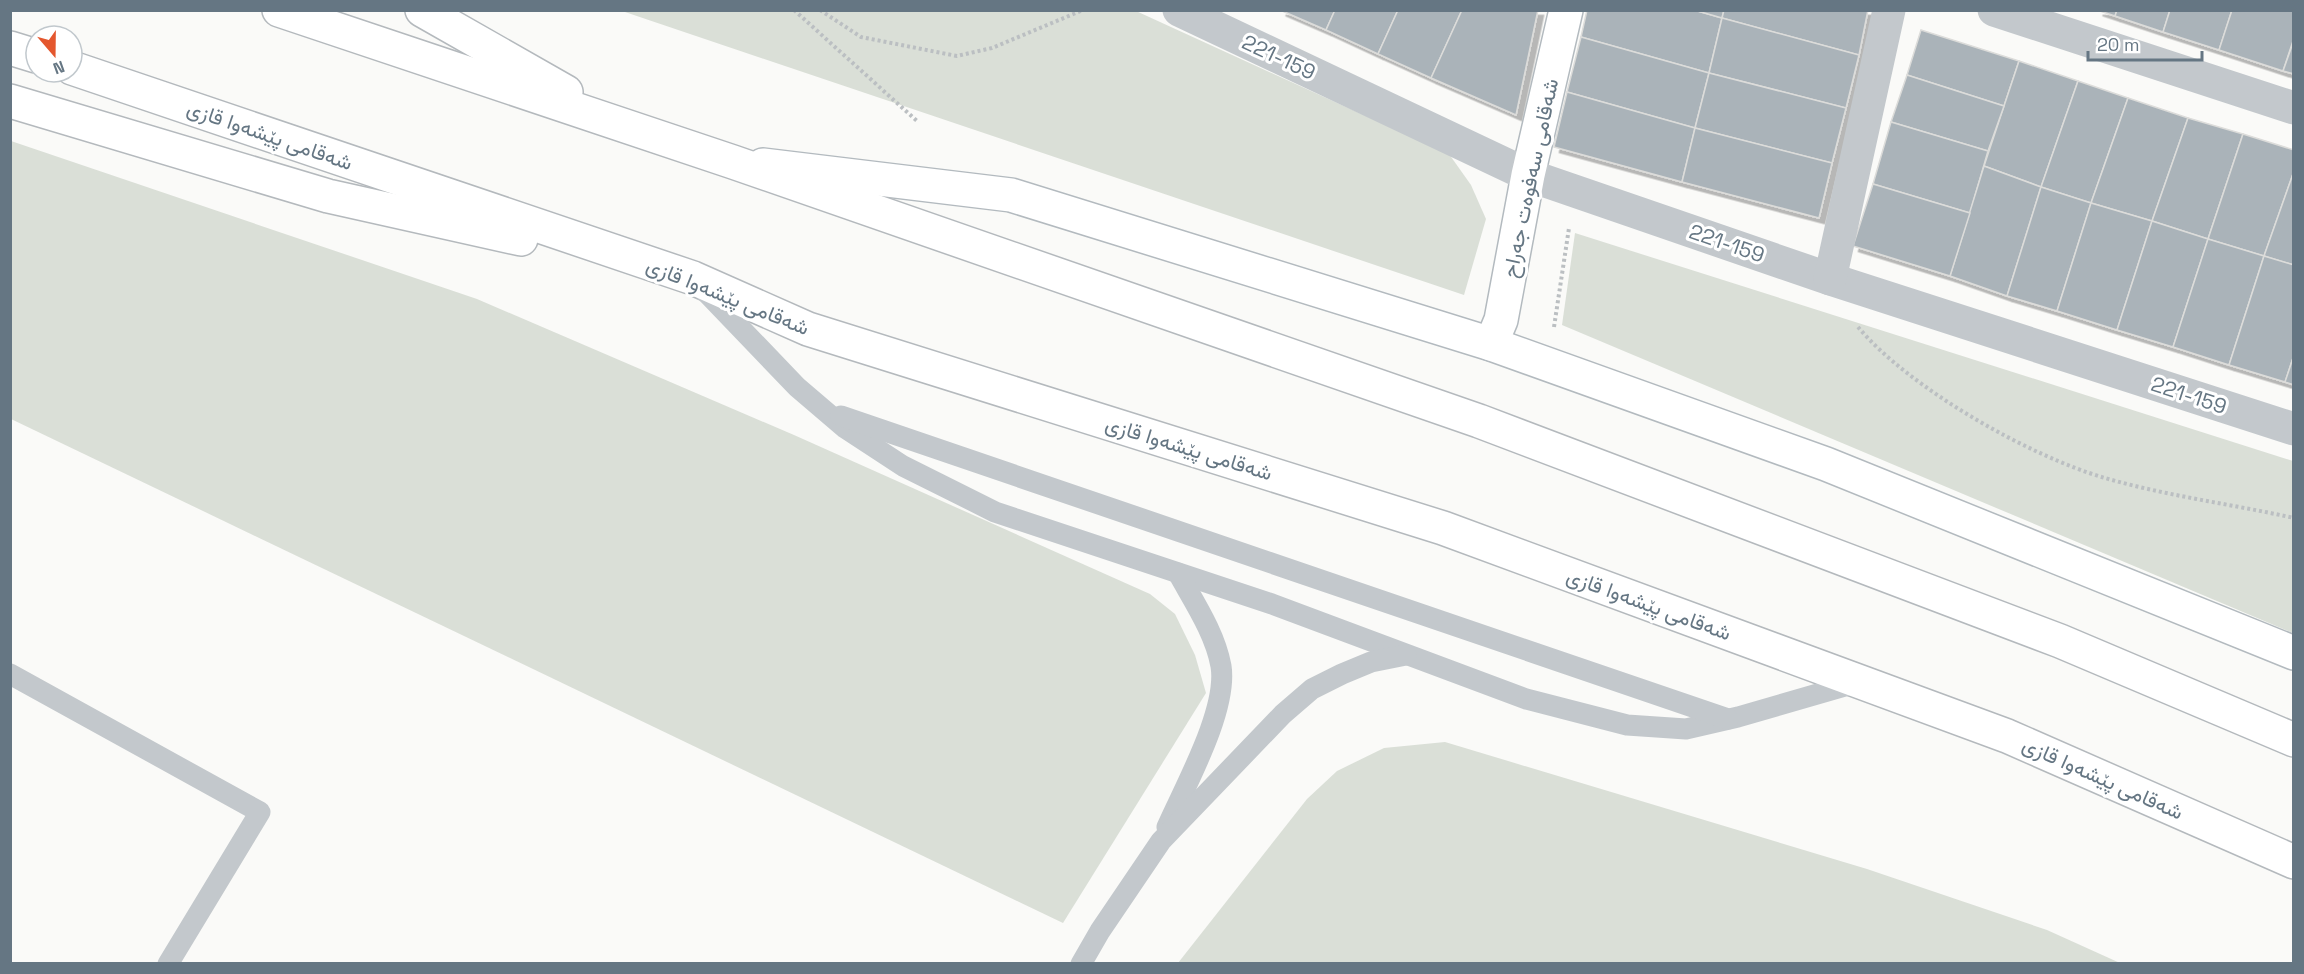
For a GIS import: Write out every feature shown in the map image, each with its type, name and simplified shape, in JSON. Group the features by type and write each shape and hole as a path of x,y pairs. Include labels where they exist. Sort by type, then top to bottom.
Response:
{"main road":[{"path":"279,10 733,162 1479,421 2060,642 2294,740"},
{"path":"422,10 636,131"},
{"name":"شەقامی سەفوەت جەراح","path":"1491,344 1501,320 1528,175 1566,10"},
{"name":"شەقامی پێشەوا قازی","path":"84,72 693,278 808,329 1443,528 2007,736 2294,862"},
{"path":"10,101 328,196 693,278"},
{"path":"733,162 1011,195 1491,344 1826,464 2294,653"}],"street":[{"name":"221-159","path":"1179,10 1528,175 1830,279 2294,429"},
{"path":"1830,279 1889,10"},
{"path":"1994,10 2294,108"}],"lane":[{"path":"693,278 797,387 845,428 903,466 995,512 1178,573 1526,699 1627,725 1686,729 1859,682"},
{"path":"823,410 1729,719"},
{"path":"1161,841 1215,717 1220,692 1221,667 1213,642 1178,573"},
{"path":"1081,963 1161,841 1283,714 1312,689 1371,662 1408,655"},
{"path":"10,674 260,812 168,963"}],"path":[{"path":"794,10 917,121"},
{"path":"820,10 861,37 957,56 992,48 1083,10"},
{"path":"1552,339 1570,221"},
{"path":"1852,320 1867,338 1916,381 1969,415 2035,449 2103,478 2294,518"}],"shaded area":[{"path":"622,11 1136,11 1449,154 1471,185 1486,219 1464,295"},
{"path":"11,141 477,299 794,435 1150,594 1175,614 1195,655 1206,693 1063,923 11,419"},
{"path":"1575,233 2293,461 2293,633 1562,325"},
{"path":"1445,742 1867,869 2047,930 2120,963 1178,963 1307,799 1337,771 1384,748"}],"building":[{"path":"1280,10 1335,10 1326,30"},
{"path":"1335,10 1398,10 1378,54 1326,30"},
{"path":"1398,10 1462,10 1431,78 1378,54"},
{"path":"1462,10 1538,10 1516,115 1431,78"},
{"path":"1587,10 1694,10 1722,18 1709,73 1581,37"},
{"path":"1694,10 1724,10 1722,18"},
{"path":"1724,10 1868,10 1859,55 1722,18"},
{"path":"2097,10 2117,10 2115,16"},
{"path":"2117,10 2170,10 2163,32 2115,16"},
{"path":"2170,10 2232,10 2219,50 2163,32"},
{"path":"2232,10 2294,10 2294,38 2283,71 2219,50"},
{"path":"1722,18 1859,55 1846,108 1709,73"},
{"path":"1921,30 2019,61 2004,106 1907,75"},
{"path":"1581,37 1709,73 1695,128 1567,92"},
{"path":"2294,40 2294,74 2283,71"},
{"path":"2019,61 2078,81 2041,187 1984,166"},
{"path":"1709,73 1846,108 1832,163 1695,128"},
{"path":"1907,75 2004,106 1988,151 1891,122"},
{"path":"2078,81 2128,98 2091,203 2041,187"},
{"path":"1567,92 1695,128 1682,182 1554,147"},
{"path":"2128,98 2188,118 2152,221 2091,203"},
{"path":"2188,118 2243,134 2208,239 2152,221"},
{"path":"1891,122 1988,151 1970,213 1873,184"},
{"path":"1695,128 1832,163 1819,218 1682,182"},
{"path":"2243,134 2294,150 2294,171 2264,256 2208,239"},
{"path":"1984,166 2041,187 2007,296 1950,276"},
{"path":"2294,171 2294,265 2264,256"},
{"path":"1873,184 1970,213 1950,276 1853,246"},
{"path":"2041,187 2091,203 2057,311 2007,296"},
{"path":"2091,203 2152,221 2117,330 2057,311"},
{"path":"2152,221 2208,239 2173,347 2117,330"},
{"path":"2208,239 2264,256 2229,365 2173,347"},
{"path":"2264,256 2294,265 2294,355 2285,382 2229,365"},
{"path":"2294,355 2294,385 2285,382"}]}
